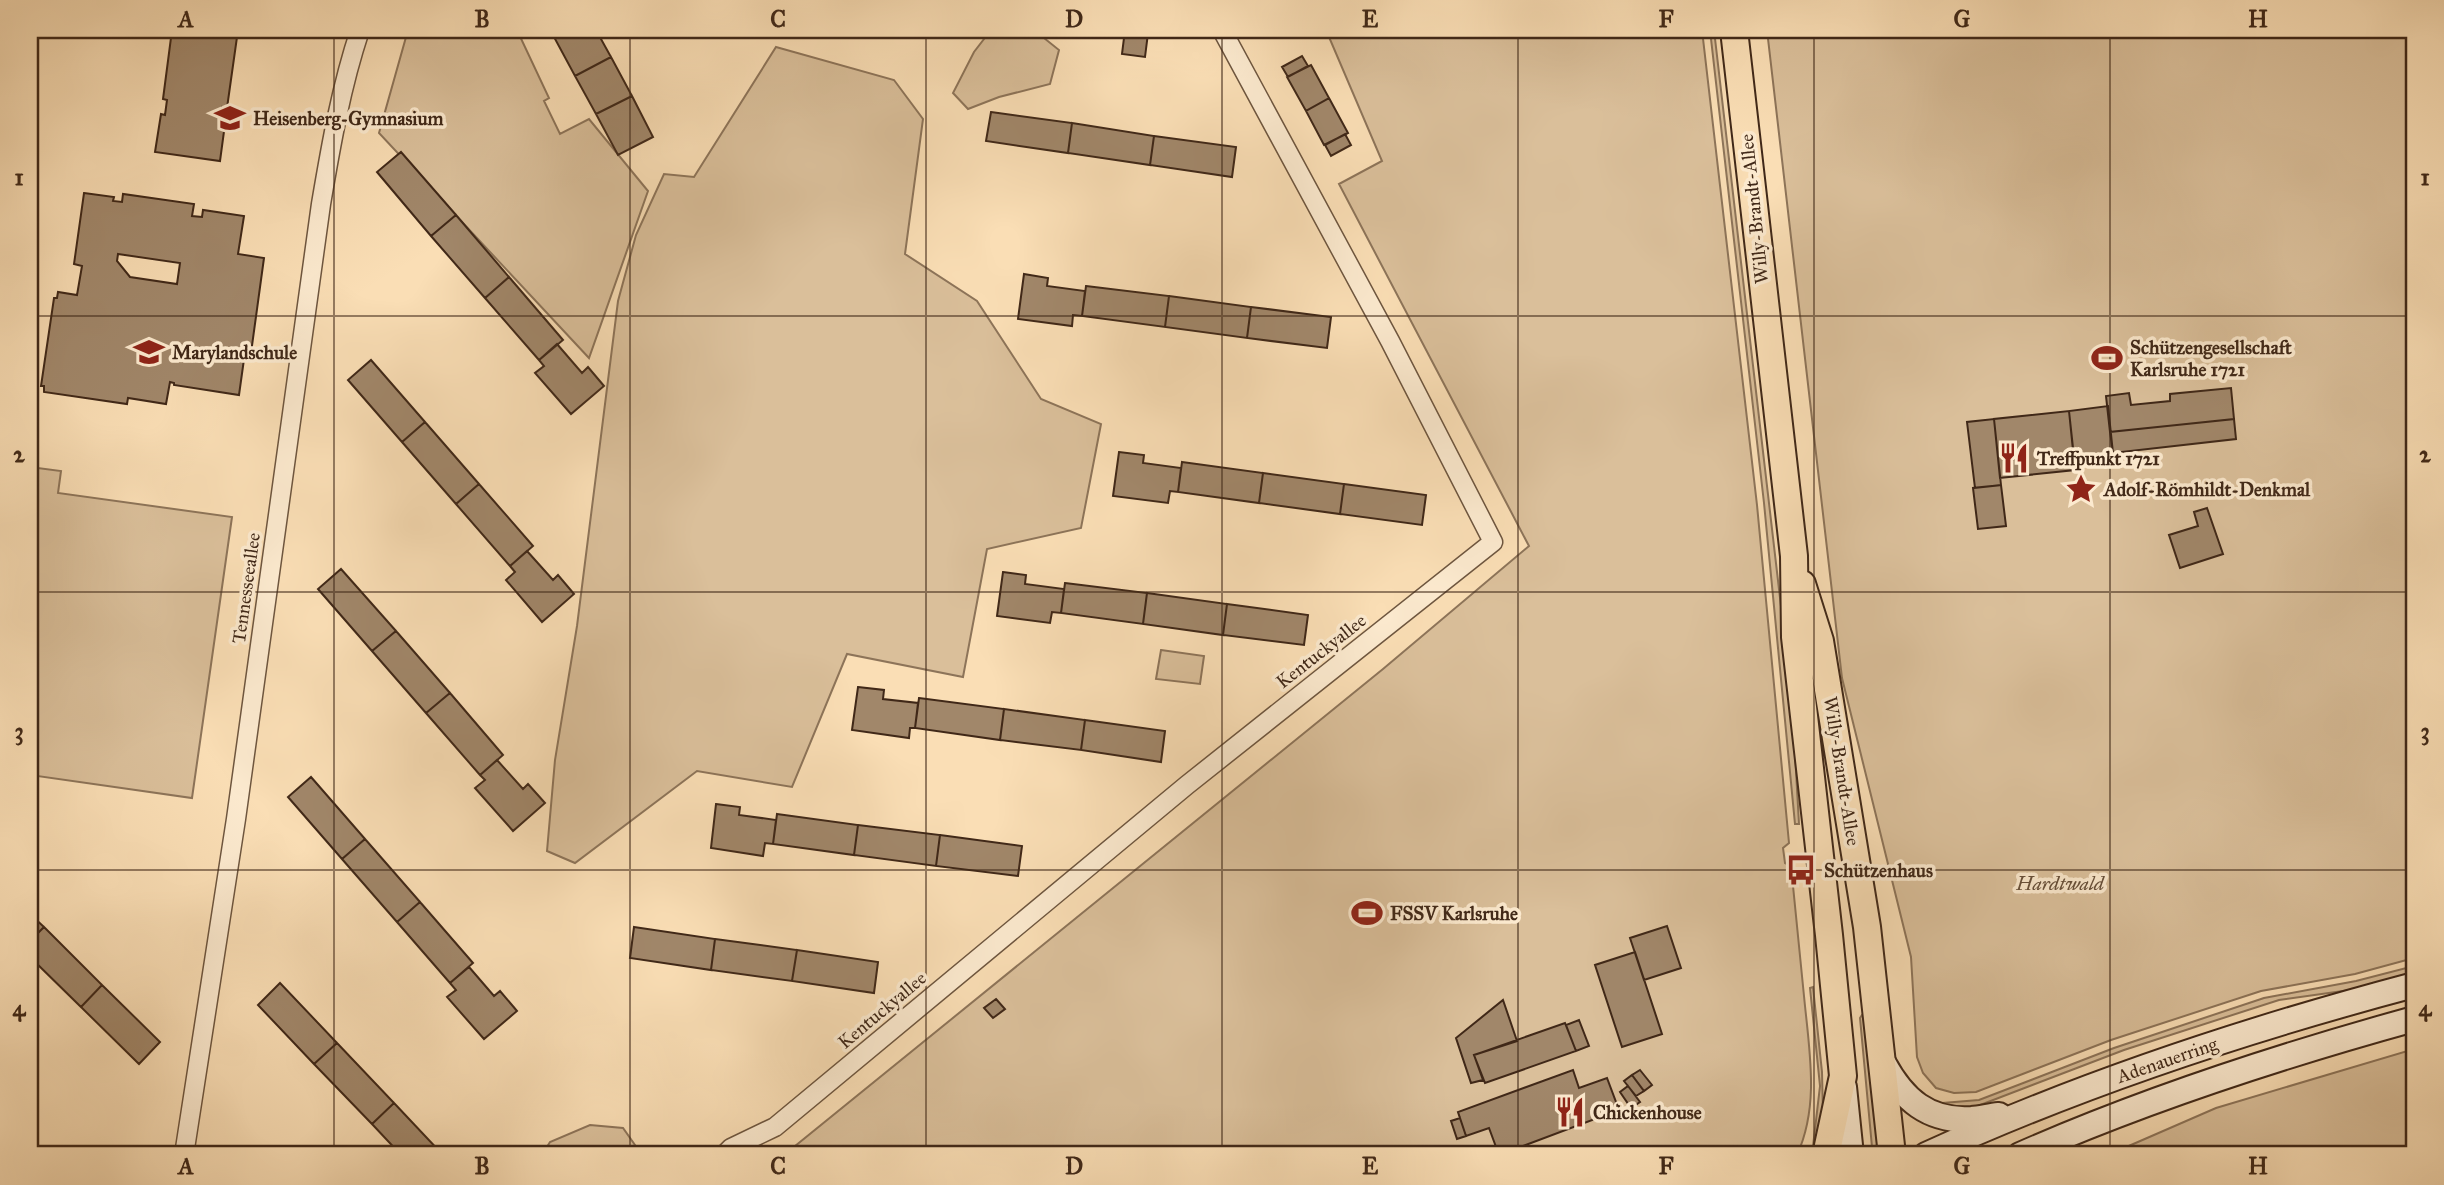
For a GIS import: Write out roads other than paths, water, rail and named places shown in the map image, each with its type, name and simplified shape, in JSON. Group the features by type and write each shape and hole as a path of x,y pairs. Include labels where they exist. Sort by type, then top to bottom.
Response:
{"main road":[{"name":"Willy-Brandt-Allee","path":"1734,30 1794,556 1795,638 1851,1155"},
{"name":"Willy-Brandt-Allee","path":"1794,556 1820,641 1835,724 1867,927 1892,1155"},
{"name":"Adenauerring","path":"1926,1155 2024,1112 2174,1057 2293,1018 2414,985"},
{"name":"Adenauerring","path":"2020,1155 2099,1122 2213,1080 2414,1019"},
{"path":"1884,1064 1896,1087 1910,1100 1941,1116 1972,1119 2024,1112"},
{"path":"1826,1155 1843,1076"}],"street":[{"name":"Tennesseeallee","path":"184,1155 236,819 321,204 348,65 360,30"},
{"name":"Kentuckyallee","path":"724,1155 731,1148 775,1127 1187,785 1493,542 1390,341 1222,30"}],"place":[{"name":"Heisenberg-Gymnasium","path":"230,118"},
{"name":"Marylandschule","path":"149,352"},
{"name":"Schützengesellschaft Karlsruhe 1721","path":"2107,358"},
{"name":"Treffpunkt 1721","path":"2014,458"},
{"name":"Adolf-Römhildt-Denkmal","path":"2081,489"},
{"name":"Schützenhaus","path":"1801,870"},
{"name":"FSSV Karlsruhe","path":"1367,913"},
{"name":"Chickenhouse","path":"1570,1112"}],"park label":[{"name":"Hardtwald","path":"2060,883"}]}
